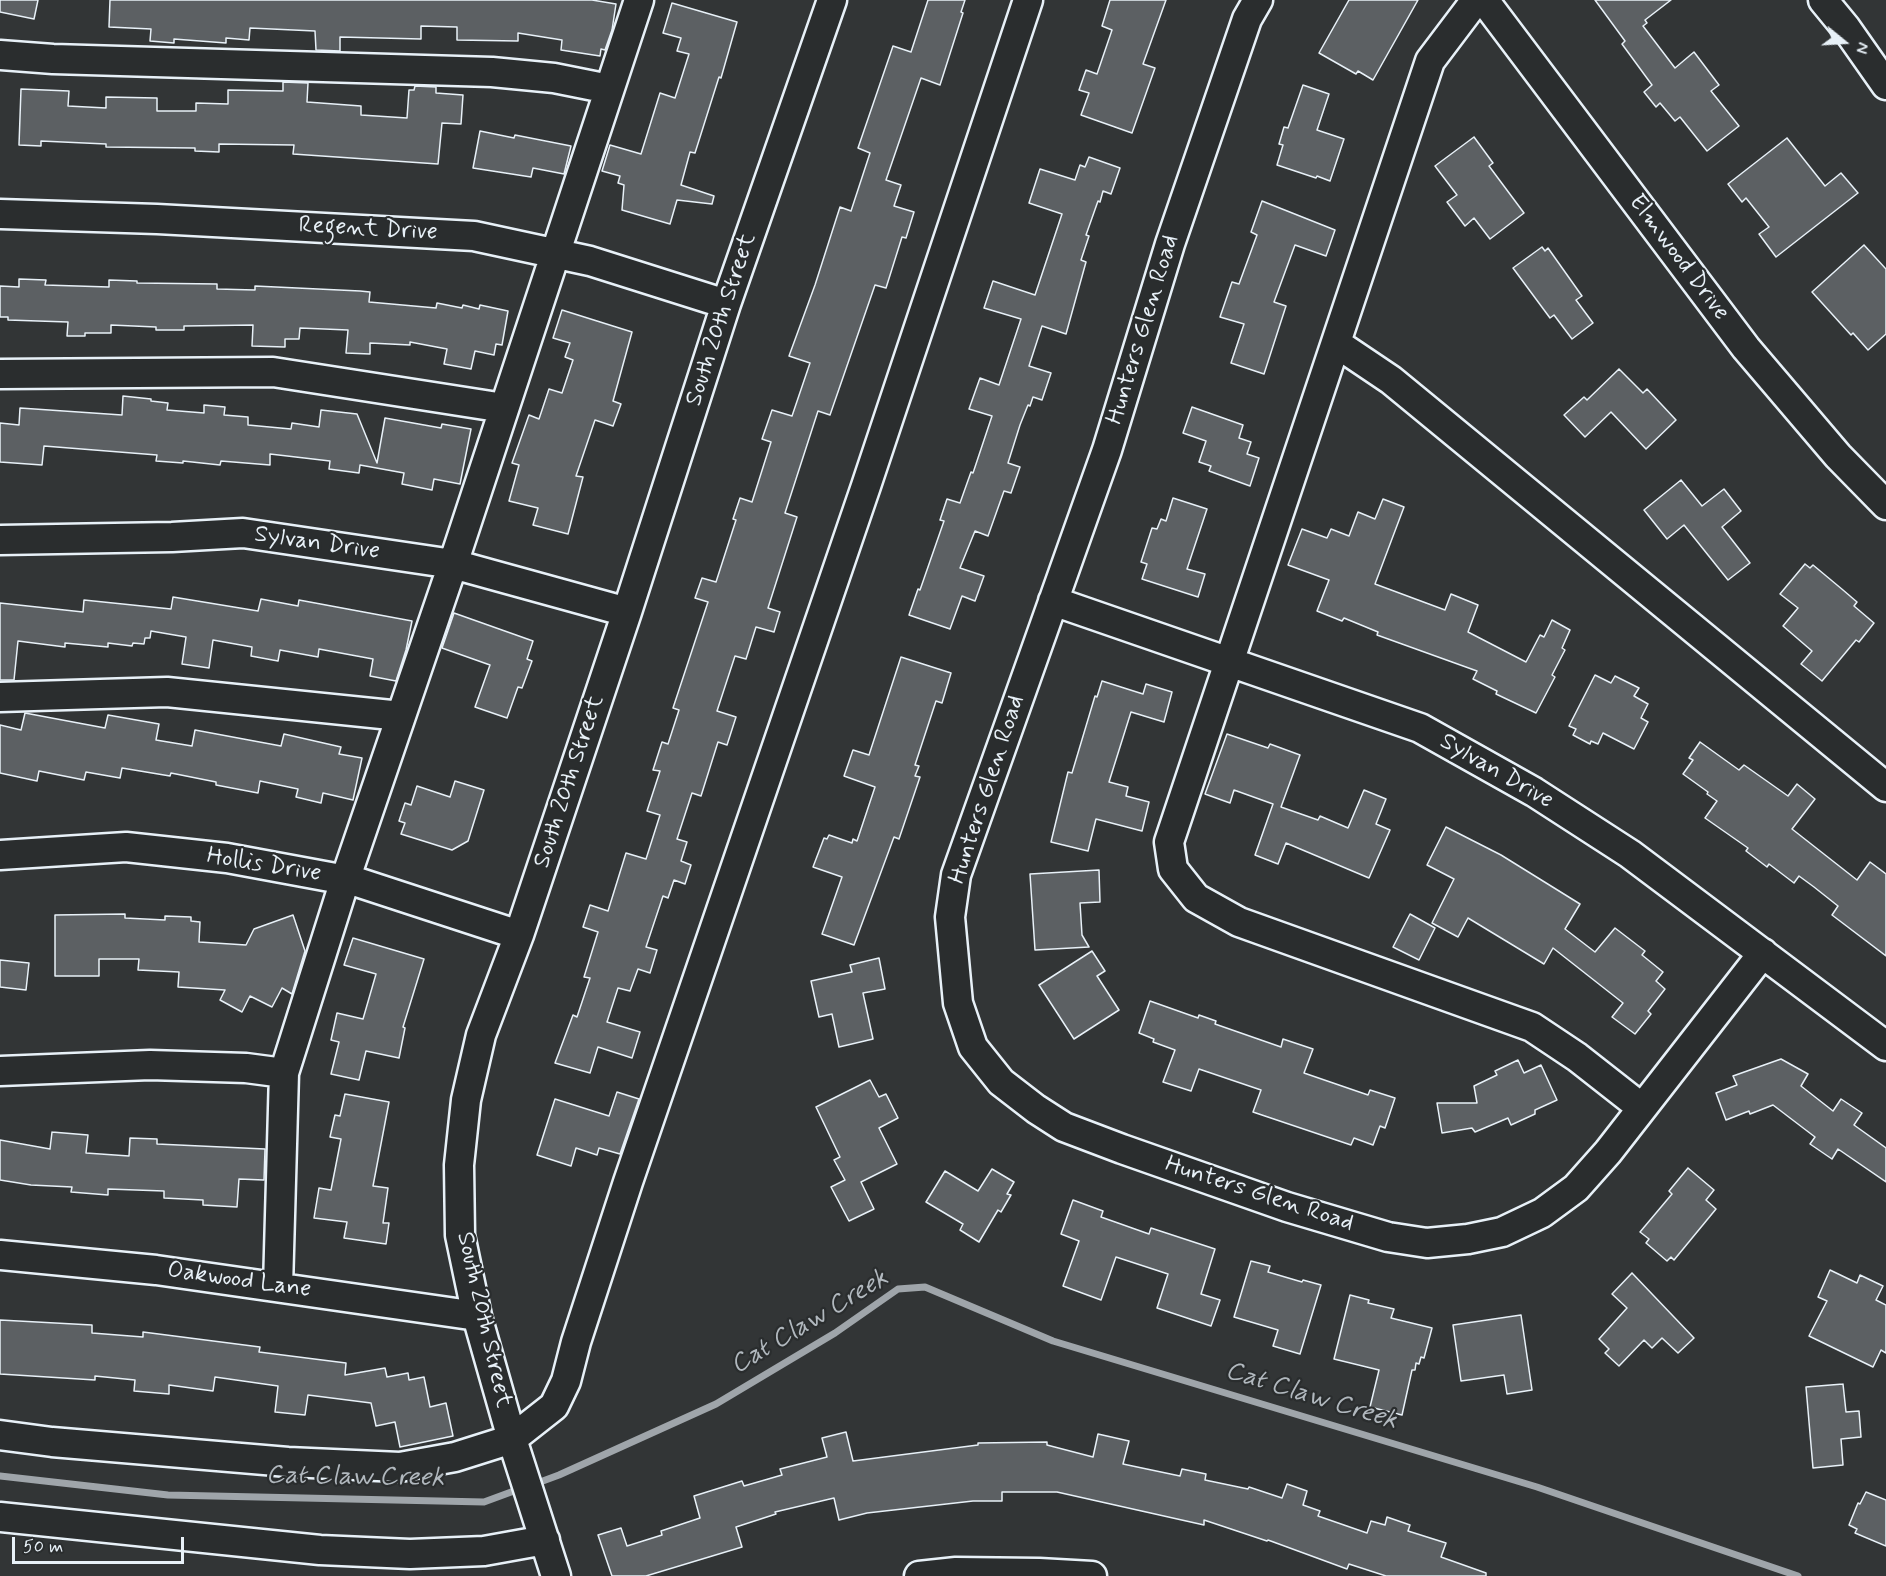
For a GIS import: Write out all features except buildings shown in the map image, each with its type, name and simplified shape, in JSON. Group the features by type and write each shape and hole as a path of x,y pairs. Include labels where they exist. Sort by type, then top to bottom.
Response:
{"street":[{"path":"278,1287 284,1073 345,880 453,564 639,0"},
{"name":"South 20th Street","path":"556,1576 515,1449 477,1316 460,1235 459,1165 466,1100 482,1035 519,935 627,612 726,304 832,0"},
{"path":"0,1435 52,1442 288,1462 400,1467 515,1449 554,1406 566,1381 576,1342 628,1182 866,486 1028,0"},
{"name":"Hunters Glen Road","path":"1258,0 1247,19 1170,244 1107,450 956,875 950,917 958,1003 973,1047 1001,1082 1064,1127 1287,1207 1388,1237 1427,1244 1502,1232 1542,1213 1576,1188 1608,1152 1763,953"},
{"path":"1476,0 1430,60 1169,842 1173,869 1196,898 1239,921 1532,1027 1577,1057 1642,1108"},
{"name":"Elmwood Drive","path":"1484,0 1746,348 1838,456 1886,505"},
{"path":"1823,0 1846,28 1886,85"},
{"path":"0,55 53,59 492,72 554,78 609,89"},
{"name":"Regent Drive","path":"0,214 328,227 474,236 590,261 726,304"},
{"path":"1336,343 1392,380 1886,787"},
{"path":"0,374 273,372 504,408"},
{"name":"Sylvan Drive","path":"0,540 172,537 243,533 453,564 627,612"},
{"name":"Sylvan Drive","path":"1053,601 1420,728 1534,792 1621,848 1886,1046"},
{"path":"0,697 167,692 401,716"},
{"name":"Hollis Drive","path":"0,855 126,847 227,858 345,880 519,935"},
{"path":"0,1071 150,1065 246,1068 284,1073"},
{"name":"Oakwood Lane","path":"0,1255 156,1269 477,1316"},
{"path":"0,1517 320,1550 410,1554 484,1551 544,1540"},
{"path":"919,1576 968,1572 1092,1576"}],"waterway":[{"name":"Cat Claw Creek","path":"532,1485 716,1404 835,1333 898,1289 925,1287 1053,1341 1537,1487 1798,1576"},
{"name":"Cat Claw Creek","path":"0,1476 168,1495 484,1502 522,1488"}]}
